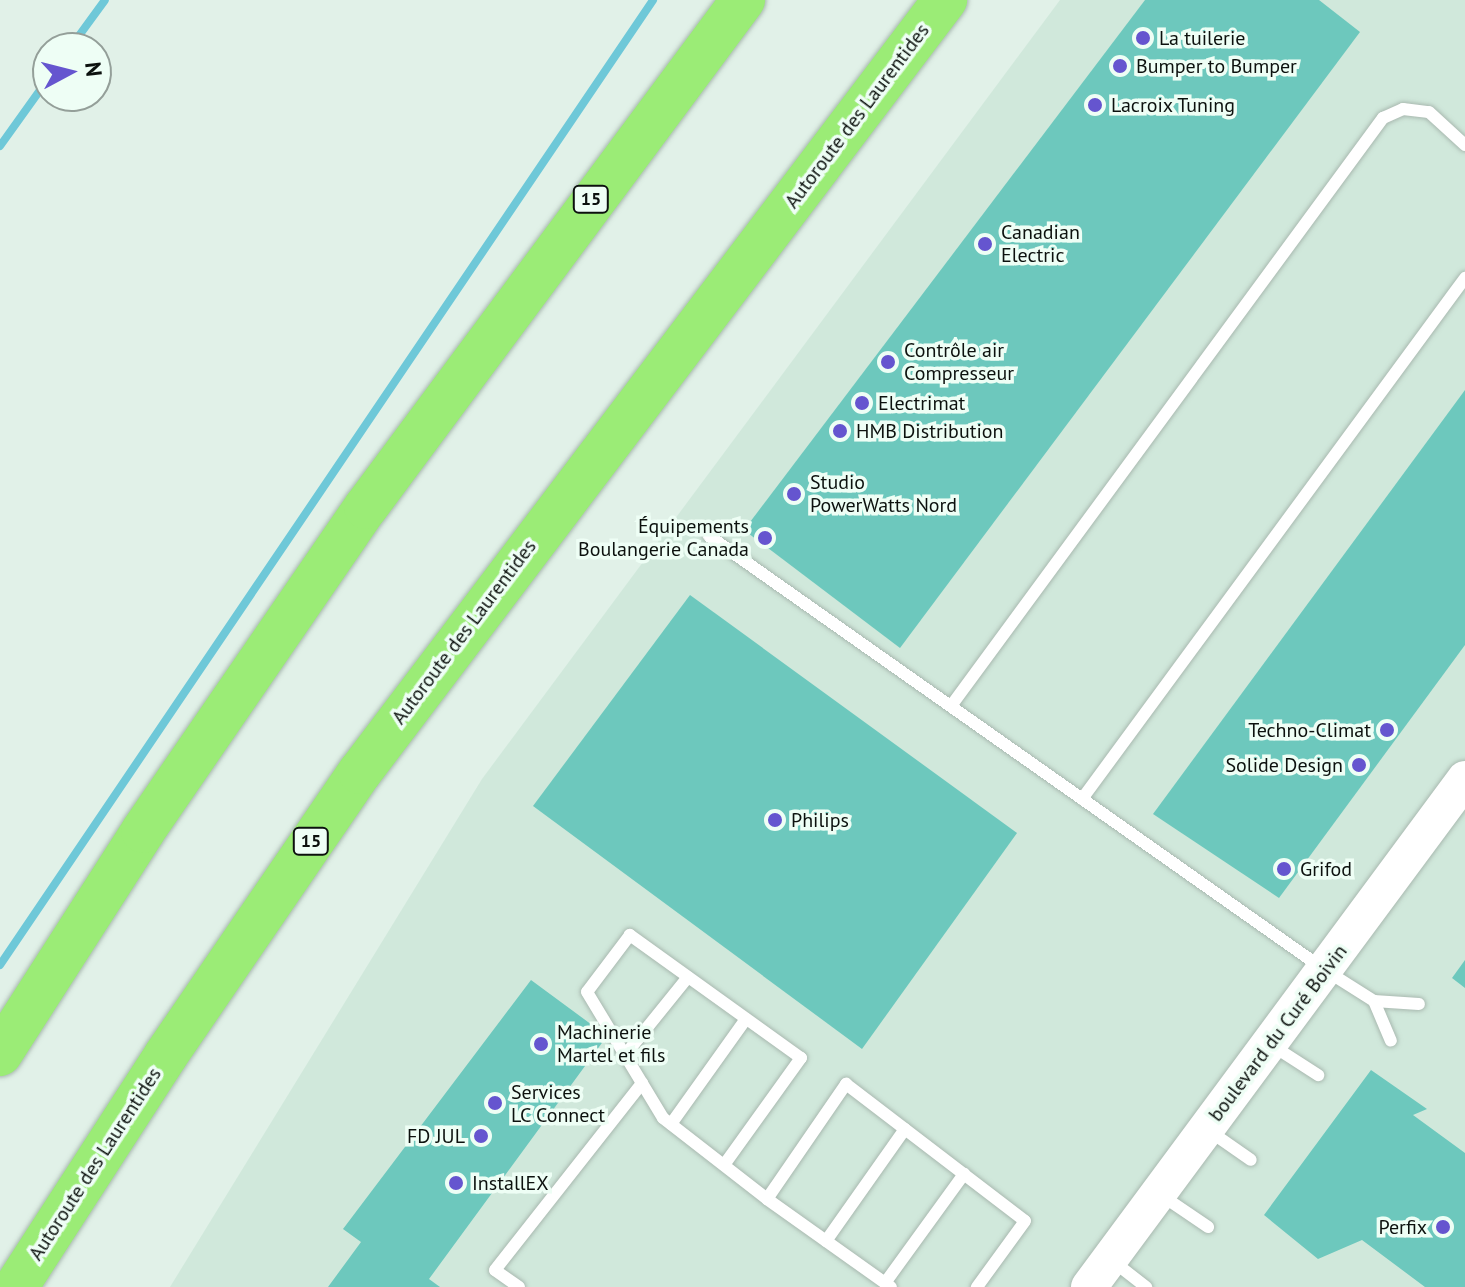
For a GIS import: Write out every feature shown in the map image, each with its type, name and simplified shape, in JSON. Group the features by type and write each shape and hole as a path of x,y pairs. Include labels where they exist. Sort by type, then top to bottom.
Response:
{"highway":[{"name":"15","path":"0,1054 143,831 366,507 743,0"},
{"name":"Autoroute des Laurentides","path":"16,1287 166,1055 360,772 945,0"}],"street":[{"name":"boulevard du Curé Boivin","path":"1089,1287 1456,796"}],"lane":[{"path":"951,706 1383,118 1403,109 1429,112 1465,145"},
{"path":"1082,799 1465,278"},
{"path":"709,536 1325,970 1374,1001 1419,1004"},
{"path":"724,1165 801,1058 630,935 587,992 642,1083 671,1124 767,1199 888,1285 964,1174"},
{"path":"625,1055 688,977"},
{"path":"1374,1001 1391,1041"},
{"path":"671,1124 746,1019"},
{"path":"1270,1044 1318,1075"},
{"path":"519,1287 495,1270 642,1083"},
{"path":"767,1199 846,1084 1025,1221 977,1287"},
{"path":"826,1241 905,1129"},
{"path":"1207,1129 1251,1160"},
{"path":"1158,1193 1208,1227"},
{"path":"1110,1258 1149,1284"}],"shaded area":[{"path":"1060,0 1465,0 1465,1287 170,1287 482,779"}],"building":[{"path":"1145,0 1319,0 1360,32 900,648 744,530"},
{"path":"1465,390 1465,645 1279,898 1153,814"},
{"name":"Philips","path":"690,595 1017,833 862,1049 533,806"},
{"path":"1465,960 1465,988 1452,978"},
{"path":"531,980 607,1036 429,1279 440,1287 328,1287 361,1242 343,1229"},
{"path":"1371,1070 1427,1109 1413,1115 1465,1153 1465,1287 1425,1287 1362,1240 1318,1259 1264,1215"}],"waterway":[{"path":"82,32 105,0"},
{"path":"0,965 653,0"},
{"path":"0,146 32,101"}],"place":[{"name":"La tuilerie","path":"1143,38"},
{"name":"Bumper to Bumper","path":"1120,66"},
{"name":"Lacroix Tuning","path":"1095,105"},
{"name":"Canadian Electric","path":"985,244"},
{"name":"Contrôle air Compresseur","path":"888,362"},
{"name":"Electrimat","path":"862,403"},
{"name":"HMB Distribution","path":"840,431"},
{"name":"Studio PowerWatts Nord","path":"794,494"},
{"name":"Équipements Boulangerie Canada","path":"765,538"},
{"name":"Techno-Climat","path":"1387,730"},
{"name":"Solide Design","path":"1359,765"},
{"name":"Philips","path":"775,820"},
{"name":"Grifod","path":"1284,869"},
{"name":"Machinerie Martel et fils","path":"541,1044"},
{"name":"Services LC Connect","path":"495,1103"},
{"name":"FD JUL","path":"481,1136"},
{"name":"InstallEX","path":"456,1183"},
{"name":"Perfix","path":"1443,1227"}]}
